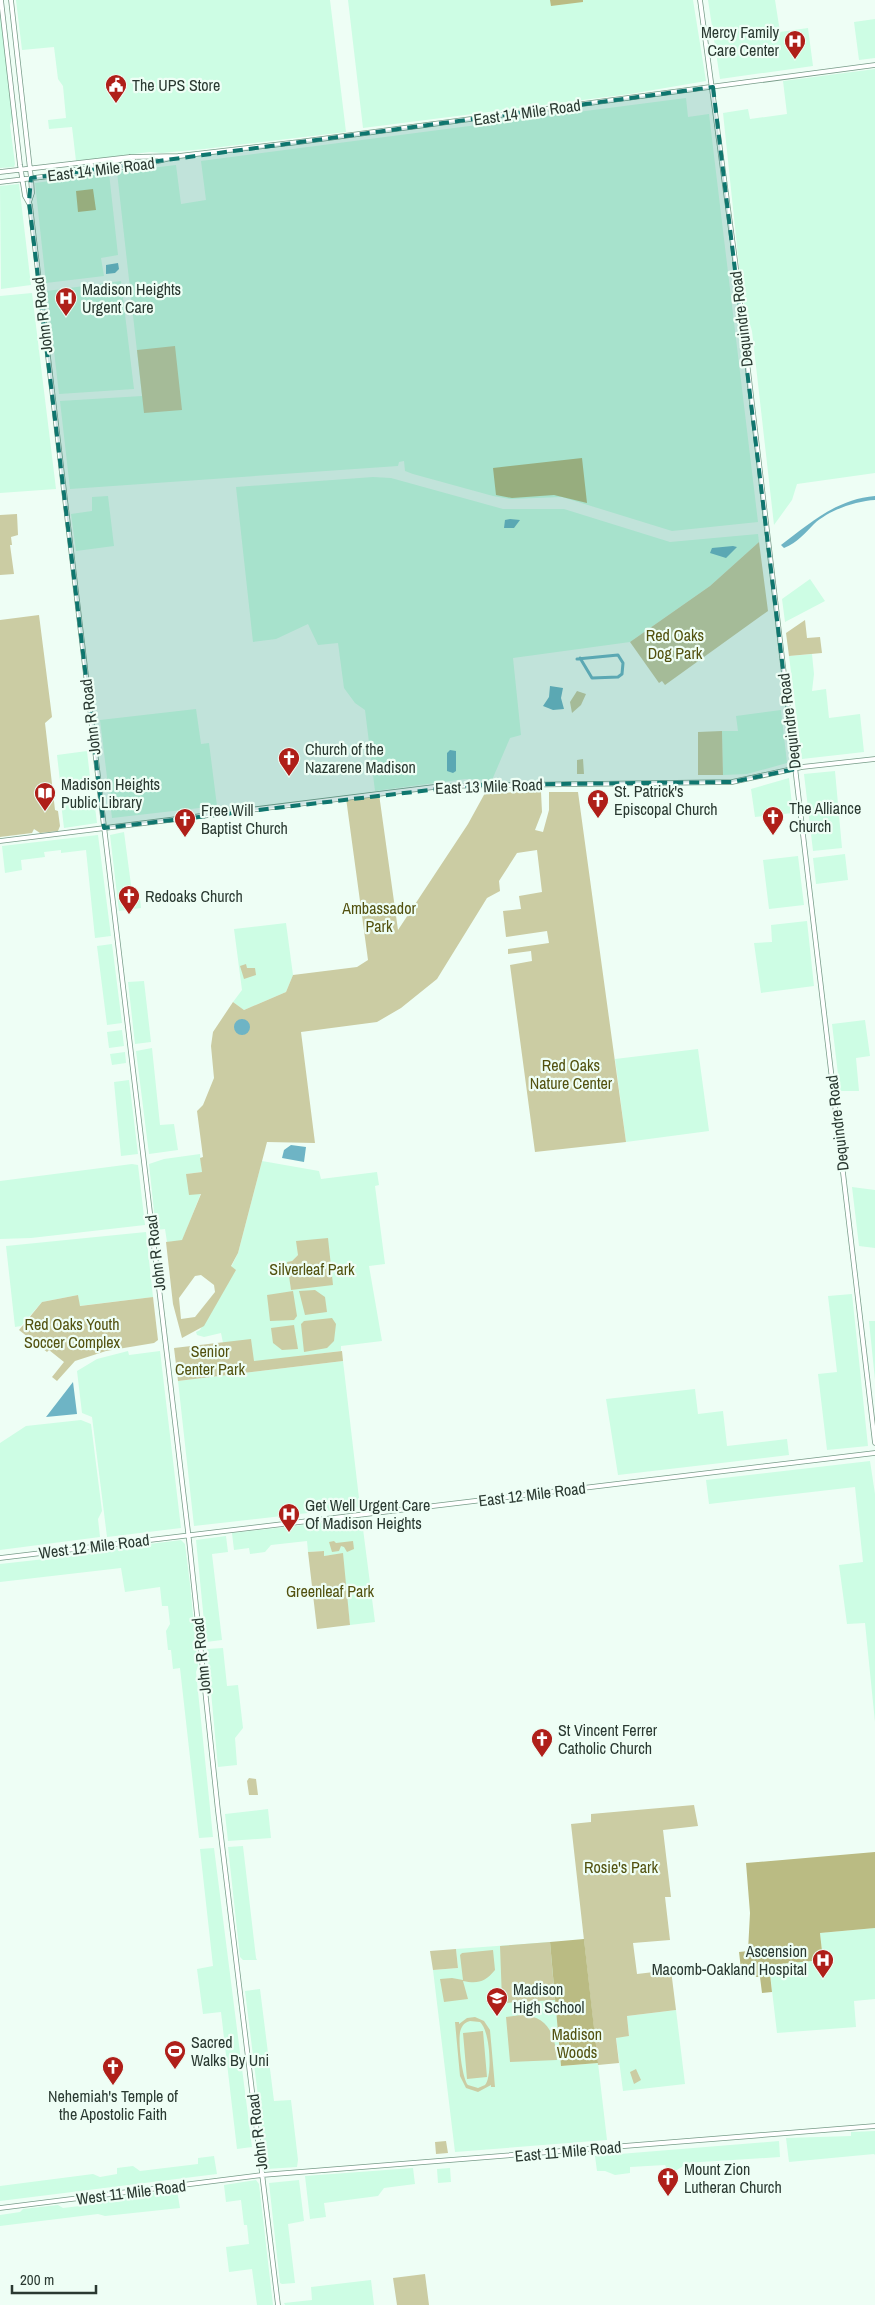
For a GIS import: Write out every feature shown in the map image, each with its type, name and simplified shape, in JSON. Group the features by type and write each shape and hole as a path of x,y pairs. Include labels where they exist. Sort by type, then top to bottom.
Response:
{"main road":[{"name":"John R Road","path":"1,0 22,179 25,196 29,202"},
{"name":"John R Road","path":"11,0 31,178 32,193 29,202 278,2305"},
{"name":"Dequindre Road","path":"700,0 713,87 875,1443"},
{"path":"4,26 9,31 14,28"},
{"path":"6,44 12,41 16,45"},
{"name":"East 14 Mile Road","path":"0,182 140,165 179,156 875,65"},
{"path":"12,84 15,90 22,90"},
{"path":"13,98 20,100 24,106"},
{"path":"19,148 23,153 28,152"},
{"path":"140,165 156,161 157,155"},
{"name":"East 14 Mile Road","path":"0,172 130,157 179,156"},
{"path":"112,169 111,162 132,158 132,163 124,164 119,168"},
{"path":"70,173 74,170 92,168 91,162"},
{"name":"East 13 Mile Road","path":"0,840 442,786 729,782 755,779 795,769 875,759"},
{"name":"East 12 Mile Road","path":"188,1534 875,1452"},
{"name":"West 12 Mile Road","path":"0,1558 188,1534"},
{"name":"East 11 Mile Road","path":"262,2175 875,2126"},
{"name":"West 11 Mile Road","path":"0,2208 262,2175"}],"highlighted area":[{"path":"713,87 795,769 732,782 473,785 104,828 29,202 31,178"}],"shaded area":[{"path":"16,0 330,0 346,132 204,149 162,153 150,152 76,161 72,127 49,129 48,120 66,118 63,86 58,79 54,47 22,50"},
{"path":"348,0 693,0 706,81 630,94 363,128"},
{"path":"708,0 775,0 780,32 808,28 813,66 720,79"},
{"path":"0,11 13,115 10,125 15,164 14,167 0,168"},
{"path":"875,19 875,58 859,60 854,22"},
{"path":"875,69 875,473 797,484 792,500 774,525 752,331 744,304 740,275 723,113 748,109 750,119 787,114 783,81"},
{"path":"686,98 688,117 709,114 758,522 672,531 562,497 510,499 493,496 405,471 404,461 399,462 398,466 70,489 60,401 142,396 117,172 176,165 181,204 206,200 201,161"},
{"path":"109,173 118,255 101,258 104,276 46,283 35,183"},
{"path":"19,184 31,285 1,289 0,186"},
{"path":"121,281 134,389 59,394 47,291"},
{"path":"32,293 56,489 0,493 0,296"},
{"path":"373,477 391,478 503,509 564,509 670,542 758,534 759,542 710,586 630,642 513,658 521,735 510,738 492,780 465,779 375,791 365,710 355,703 344,688 338,643 318,645 308,624 276,639 253,642 236,487"},
{"path":"108,496 114,546 76,551 71,514 92,511 92,497"},
{"path":"810,579 825,601 785,622 782,599"},
{"path":"812,654 814,674 812,691 826,689 829,718 860,714 864,752 802,759 789,656"},
{"path":"196,709 201,744 209,743 217,806 112,818 100,720"},
{"path":"781,710 787,763 747,774 723,775 722,731 738,731 736,716"},
{"path":"87,751 91,786 61,790 57,755"},
{"path":"835,771 842,848 813,851 804,774"},
{"path":"789,778 793,813 755,817 751,789"},
{"path":"94,799 97,823 64,828 61,803"},
{"path":"124,832 133,900 140,899 141,908 119,911 110,835"},
{"path":"98,835 111,936 95,938 86,850 61,853 61,850 44,852 45,857 21,860 22,870 5,873 2,846"},
{"path":"845,854 848,880 816,884 813,858"},
{"path":"798,856 804,905 769,909 763,860"},
{"path":"807,921 814,986 761,993 754,943 772,942 771,925"},
{"path":"286,923 293,975 286,992 244,1010 233,1002 242,990 234,929"},
{"path":"112,944 122,1023 107,1025 97,946"},
{"path":"144,981 151,1042 135,1044 128,982"},
{"path":"865,1020 870,1056 856,1058 859,1091 840,1091 832,1024"},
{"path":"122,1030 124,1046 109,1048 107,1032"},
{"path":"152,1048 160,1125 174,1124 178,1150 149,1154 136,1051"},
{"path":"698,1049 709,1131 626,1142 615,1059"},
{"path":"125,1052 126,1063 112,1065 110,1054"},
{"path":"129,1080 138,1154 121,1156 114,1082"},
{"path":"200,1154 202,1172 186,1174 201,1193 182,1241 167,1242 165,1229 156,1230 149,1164 164,1159"},
{"path":"262,1161 319,1171 321,1179 377,1172 379,1185 375,1186 385,1264 369,1266 382,1341 341,1346 341,1351 254,1362 223,1343 221,1333 204,1337 197,1335 196,1332 200,1330 238,1253","holes":["298,1255 291,1290 288,1262"]},
{"path":"132,1164 138,1165 145,1225 31,1238 0,1239 0,1181"},
{"path":"852,1187 875,1190 875,1248 859,1246"},
{"path":"146,1232 153,1297 79,1306 78,1295 42,1302 21,1326 15,1327 6,1246"},
{"path":"852,1294 868,1446 827,1450 818,1374 837,1372 828,1296"},
{"path":"869,1321 875,1321 875,1380"},
{"path":"128,1351 129,1355 160,1351 181,1528 107,1537 92,1417 82,1413 77,1371 97,1359"},
{"path":"343,1361 360,1507 194,1526 178,1381"},
{"path":"695,1389 698,1414 723,1411 727,1446 787,1439 789,1455 618,1475 606,1399"},
{"path":"81,1420 91,1424 102,1511 98,1519 100,1537 0,1550 0,1443 26,1426"},
{"path":"870,1461 875,1494 875,1722 865,1623 847,1624 839,1565 863,1562 855,1487 709,1504 706,1480"},
{"path":"358,1519 362,1521 375,1622 350,1625 342,1554 324,1556 323,1551 308,1552 307,1541 271,1545 265,1552 250,1554 249,1548 234,1550 232,1533"},
{"path":"226,1536 228,1552 212,1554 222,1640 206,1642 196,1540"},
{"path":"181,1540 185,1544 190,1584 198,1666 196,1672 213,1837 199,1838 180,1668 173,1669 171,1650 168,1650 166,1631 170,1624 168,1606 162,1606 160,1587 125,1592 121,1568 0,1582 0,1564 108,1552 110,1549"},
{"path":"223,1648 227,1686 238,1685 243,1728 235,1738 237,1765 218,1767 207,1649"},
{"path":"268,1809 271,1838 228,1841 225,1814"},
{"path":"243,1846 257,1960 243,1960 240,1957 228,1847"},
{"path":"214,1848 252,2147 237,2149 221,2012 203,2014 197,1969 213,1966 200,1849"},
{"name":"Ascension Macomb-Oakland Hospital","path":"875,1928 875,1999 854,2001 856,2027 777,2033 769,1965 823,1960 820,1933"},
{"name":"Madison High School","path":"550,1942 561,2066 598,2063 607,2140 455,2152 433,1970 458,1968 456,1949"},
{"path":"260,1989 274,2101 291,2100 298,2160 297,2167 267,2169 245,1991"},
{"path":"676,2010 685,2084 623,2091 616,2037 629,2036 627,2016"},
{"path":"875,2131 875,2155 789,2162 786,2138 851,2136 851,2132"},
{"path":"779,2141 780,2157 685,2163 685,2165 670,2174 665,2165 630,2167 630,2173 615,2175 605,2171 597,2171 595,2156"},
{"path":"214,2156 217,2174 0,2201 0,2186 93,2174 100,2177 117,2174 117,2168 133,2166 140,2171 198,2164 198,2158"},
{"path":"413,2168 415,2184 384,2188 378,2196 324,2203 326,2217 310,2219 305,2176"},
{"path":"450,2168 451,2182 438,2183 437,2169"},
{"path":"256,2180 259,2184 273,2305 257,2305 252,2269 229,2272 226,2247 249,2244 247,2225 244,2225 241,2200 226,2202 224,2185"},
{"path":"299,2180 304,2221 288,2224 295,2283 282,2284 280,2283 269,2183"},
{"path":"177,2190 180,2208 105,2216 98,2214 0,2226 0,2215 20,2212 23,2209 58,2205 63,2208 97,2204 102,2200"},
{"path":"371,2280 374,2305 285,2305 284,2303 312,2300 311,2287"}],"green space":[{"path":"550,0 583,0 583,2 551,6"},
{"path":"93,189 96,210 78,212 76,191"},
{"path":"175,346 182,410 144,413 137,350"},
{"path":"582,458 587,503 554,495 512,498 496,495 493,468"},
{"path":"17,514 18,535 11,537 12,545 10,545 14,574 0,575 0,515"},
{"name":"Red Oaks Dog Park","path":"759,542 768,611 665,685 662,681 659,683 630,642 710,586"},
{"path":"39,615 52,717 45,723 55,810 58,811 60,826 58,831 40,833 34,829 32,833 0,837 0,620"},
{"path":"805,620 807,638 820,637 822,653 789,656 786,633"},
{"path":"577,691 586,694 581,705 572,713 570,702"},
{"path":"722,731 723,775 698,775 698,732"},
{"path":"583,759 584,774 577,774 577,760"},
{"path":"541,792 542,812 535,830 543,832 549,810 549,792 578,792 626,1142 535,1152 510,965 532,961 531,951 508,954 508,949 549,943 547,931 506,937 503,911 521,909 519,896 542,892 537,850 517,853 499,881 500,891 487,898 437,979 401,1008 377,1022 301,1032 315,1143 267,1142 238,1253 231,1266 236,1270 204,1326 182,1338 173,1304 166,1242 182,1240 201,1194 189,1195 186,1174 202,1172 200,1158 203,1157 197,1111 203,1105 214,1078 211,1046 213,1032 233,1002 244,1010 286,992 293,975 357,967 368,960 346,798 379,794 398,930 468,824 485,793","holes":["201,1275 214,1285 215,1292 195,1317 181,1319 179,1298 195,1276"]},
{"path":"246,964 247,968 255,968 256,975 244,979 240,966"},
{"name":"Silverleaf Park","path":"328,1238 333,1285 291,1290 287,1262 292,1261 298,1255 296,1241"},
{"path":"315,1290 325,1297 327,1312 305,1315 299,1291"},
{"path":"293,1291 297,1316 294,1320 270,1321 267,1295"},
{"name":"Red Oaks Youth Soccer Complex","path":"78,1295 80,1306 153,1297 158,1340 154,1343 106,1351 75,1361 57,1381 52,1377 64,1362 49,1350 47,1352 19,1330 42,1302"},
{"path":"332,1318 336,1324 334,1341 327,1348 304,1352 301,1324 304,1321"},
{"path":"294,1325 298,1349 282,1350 273,1343 271,1328"},
{"name":"Senior Center Park","path":"251,1339 254,1361 342,1351 343,1361 178,1381 174,1348"},
{"path":"334,1541 336,1543 353,1541 354,1549 347,1552 341,1546 339,1551 332,1552 329,1542"},
{"name":"Greenleaf Park","path":"324,1551 324,1556 343,1553 350,1625 317,1629 308,1552"},
{"path":"249,1778 256,1779 258,1795 249,1795 247,1781"},
{"name":"Rosie's Park","path":"694,1805 698,1826 663,1830 671,1897 665,1897 670,1940 633,1943 637,1974 671,1970 676,2010 627,2016 629,2036 616,2038 619,2063 598,2065 571,1824 591,1822 591,1814"},
{"path":"875,1852 875,1928 820,1933 823,1960 769,1965 772,1992 762,1993 760,1977 742,1977 739,1952 748,1951 750,1913 746,1863"},
{"name":"Madison Woods","path":"584,1939 598,2063 561,2066 550,1942"},
{"path":"550,1942 555,2000 505,2003 502,2000 500,1946"},
{"path":"456,1949 458,1968 433,1970 430,1951"},
{"path":"493,1950 495,1970 484,1980 463,1981 468,1999 444,2002 440,1979 452,1978 463,1980 460,1955 462,1953"},
{"path":"521,2015 538,2019 549,2028 557,2060 510,2062 506,2017"},
{"path":"475,2017 484,2021 490,2030 495,2087 491,2087 491,2085 478,2092 466,2088 460,2076 455,2022 459,2022 459,2024 467,2018","holes":["470,2021 480,2022 486,2034 490,2063 485,2085 478,2088 468,2085 466,2081 462,2066 460,2033 465,2023"]},
{"path":"483,2031 487,2077 467,2079 463,2033"},
{"path":"636,2069 641,2080 634,2084 630,2072"},
{"path":"446,2141 448,2153 436,2154 435,2142"},
{"path":"425,2274 429,2305 397,2305 393,2278"}],"water":[{"path":"118,263 119,269 115,273 106,274 106,265"},
{"path":"875,496 875,500 851,504 827,514 793,543 784,548 781,545 813,521 836,507 861,498"},
{"path":"505,520 520,520 514,528 504,528"},
{"path":"737,547 726,558 710,553 712,548"},
{"path":"550,686 563,688 561,698 564,709 553,710 543,706 549,697"},
{"path":"450,750 456,751 456,771 453,773 447,771 447,753"},
{"path":"242,1019 250,1027 242,1035 234,1027"},
{"path":"291,1145 306,1147 304,1162 282,1158 284,1150"},
{"path":"73,1382 77,1414 46,1417"}],"waterway":[{"path":"577,659 618,655 623,663 622,674 618,677 592,678 580,658"}],"place":[{"name":"Mercy Family Care Center","path":"795,60"},
{"name":"The UPS Store","path":"116,104"},
{"name":"Madison Heights Urgent Care","path":"66,317"},
{"name":"Church of the Nazarene Madison","path":"289,777"},
{"name":"Madison Heights Public Library","path":"45,812"},
{"name":"St. Patrick's Episcopal Church","path":"598,819"},
{"name":"The Alliance Church","path":"773,836"},
{"name":"Free Will Baptist Church","path":"185,838"},
{"name":"Redoaks Church","path":"129,915"},
{"name":"Get Well Urgent Care Of Madison Heights","path":"289,1533"},
{"name":"St Vincent Ferrer Catholic Church","path":"542,1758"},
{"name":"Ascension Macomb-Oakland Hospital","path":"823,1979"},
{"name":"Madison High School","path":"497,2017"},
{"name":"Sacred Walks By Uni","path":"175,2070"},
{"name":"Nehemiah's Temple of the Apostolic Faith","path":"113,2086"},
{"name":"Mount Zion Lutheran Church","path":"668,2197"}],"park label":[{"name":"Ambassador Park","path":"379,917"},
{"name":"Red Oaks Nature Center","path":"571,1074"}]}
